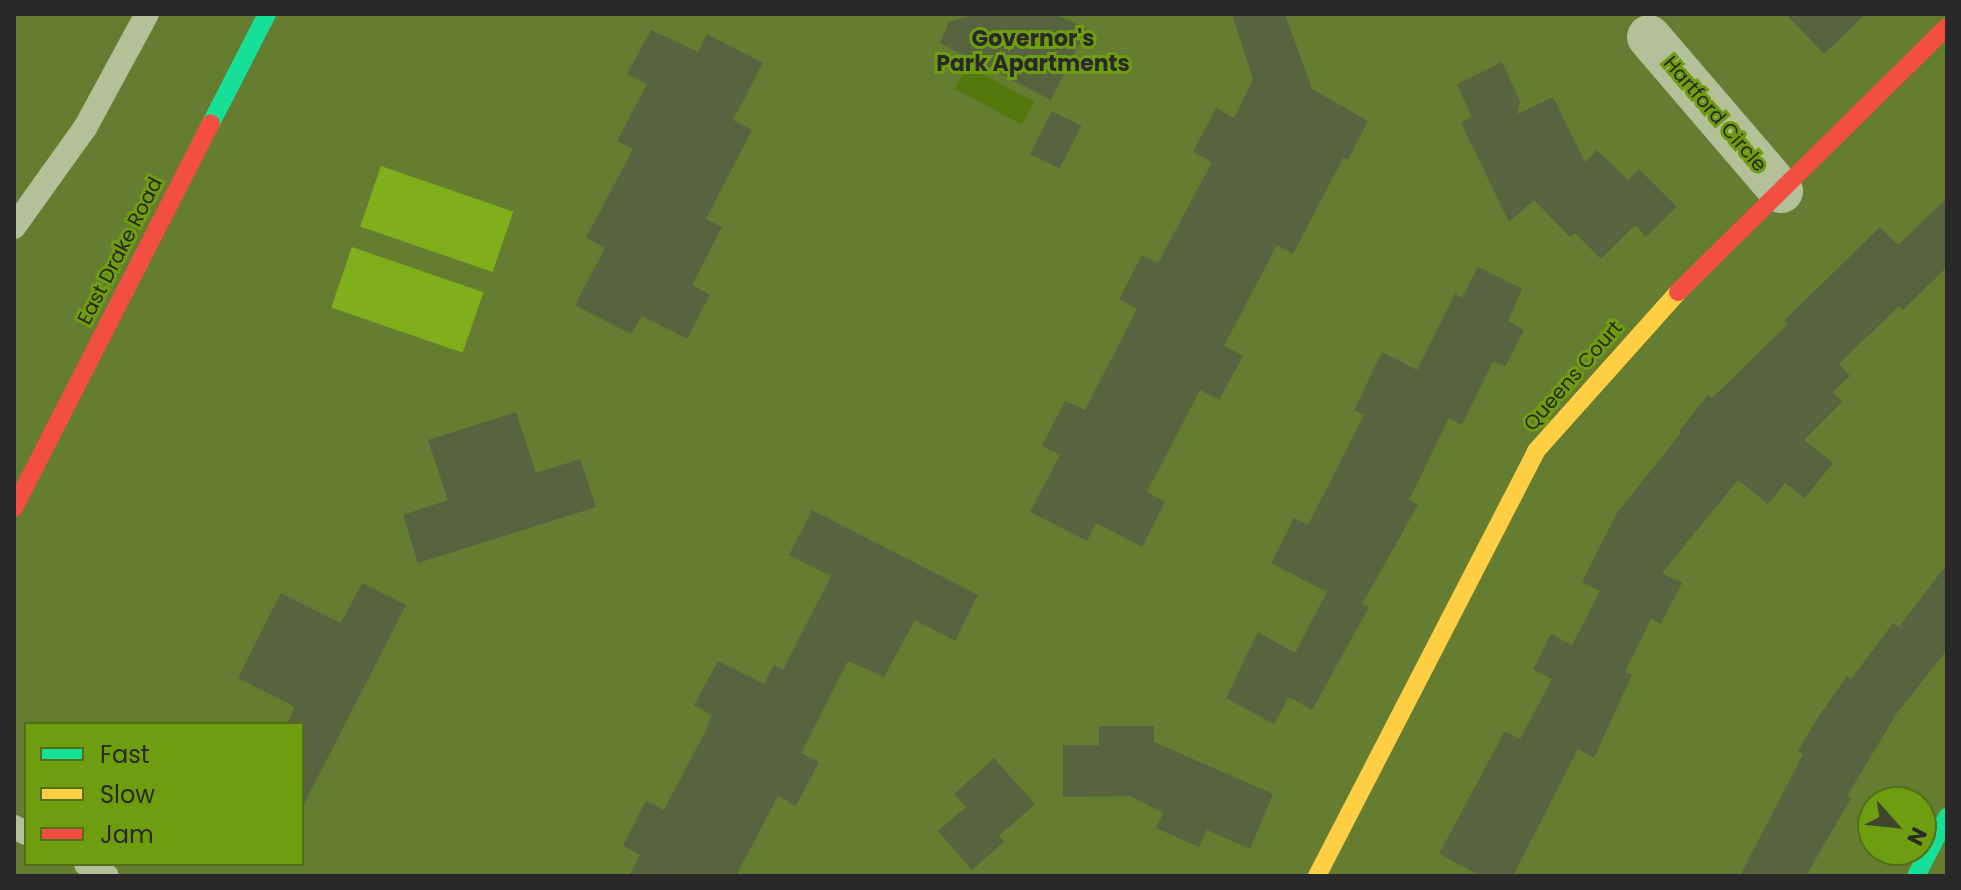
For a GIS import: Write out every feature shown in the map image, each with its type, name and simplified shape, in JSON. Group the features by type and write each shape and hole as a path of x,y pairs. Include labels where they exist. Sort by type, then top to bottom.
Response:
{"street":[{"name":"East Drake Road","path":"14,508 267,14"},
{"name":"Queens Court","path":"1317,876 1536,451 1659,311 1947,27"},
{"name":"Hartford Circle","path":"1649,37 1781,191"},
{"path":"1916,876 1947,817"}],"lane":[{"path":"14,227 85,128 147,14"},
{"path":"90,866 107,876"}],"shaded area":[{"path":"967,66 1034,102 1022,125 955,89"},
{"path":"381,166 513,212 493,272 360,227"},
{"path":"352,247 483,292 463,353 331,308"}],"building":[{"path":"976,14 1055,14 1087,29 1051,100 940,43 949,22"},
{"path":"1232,14 1285,14 1312,89 1368,121 1348,160 1343,158 1293,254 1277,245 1224,346 1243,356 1219,400 1200,390 1147,492 1165,502 1142,547 1096,523 1087,541 1030,512 1060,455 1042,446 1065,401 1085,410 1137,309 1119,299 1142,255 1158,263 1212,162 1193,152 1216,108 1234,118 1253,79"},
{"path":"1786,14 1865,14 1824,54"},
{"path":"651,30 698,52 707,34 763,63 733,120 752,130 706,219 722,227 692,285 710,295 687,339 642,316 631,334 575,305 605,248 586,238 633,149 617,141 647,84 627,74"},
{"path":"1502,62 1520,101 1518,114 1553,97 1585,162 1597,150 1628,180 1639,169 1677,207 1646,237 1635,225 1601,259 1575,233 1570,237 1534,200 1509,222 1461,123 1472,117 1457,84"},
{"path":"1052,111 1081,126 1060,169 1030,154"},
{"path":"1947,198 1947,267 1903,310 1899,306 1839,364 1850,376 1833,392 1842,402 1804,440 1833,463 1805,498 1785,483 1768,504 1738,480 1662,573 1682,583 1661,624 1651,619 1625,672 1632,675 1594,758 1578,749 1513,876 1481,876 1439,854 1505,731 1520,739 1552,679 1533,670 1551,634 1572,645 1600,591 1582,582 1617,513 1681,433 1679,431 1708,395 1712,398 1788,324 1784,321 1880,227 1898,245"},
{"path":"1478,267 1522,289 1508,321 1524,330 1505,367 1493,361 1462,425 1449,418 1409,500 1418,505 1362,604 1369,607 1312,710 1289,697 1274,724 1226,698 1258,632 1295,653 1327,592 1271,563 1294,518 1308,525 1364,415 1354,410 1382,352 1417,370 1455,294 1462,298"},
{"path":"516,412 536,473 580,459 596,507 418,563 403,515 448,500 428,440"},
{"path":"812,510 978,595 955,641 915,620 884,677 848,661 801,753 819,762 796,806 778,796 736,876 629,876 640,855 623,846 646,801 664,810 705,732 712,715 694,705 718,661 764,684 774,665 783,670 831,576 789,555"},
{"path":"1947,564 1947,650 1897,713 1847,796 1851,798 1806,876 1740,876 1803,754 1798,751 1817,719 1847,676 1851,679 1893,623 1899,627"},
{"path":"362,583 406,605 304,804 304,722 288,722 295,707 238,678 281,593 341,623"},
{"path":"1099,726 1154,726 1154,742 1273,794 1250,849 1207,830 1199,847 1156,828 1163,813 1130,796 1063,797 1063,745 1099,745"},
{"path":"994,758 1035,804 999,836 1004,842 972,870 938,831 966,807 954,794"}],"traffic: fast":[{"path":"211,123 267,14"},
{"path":"1916,876 1947,817"}],"traffic: slow":[{"path":"1317,876 1536,451 1678,292"}],"traffic: jam":[{"path":"1678,292 1947,27"},
{"path":"14,508 211,123"}],"district":[{"name":"Governor's Park Apartments","path":"1033,50"}]}
